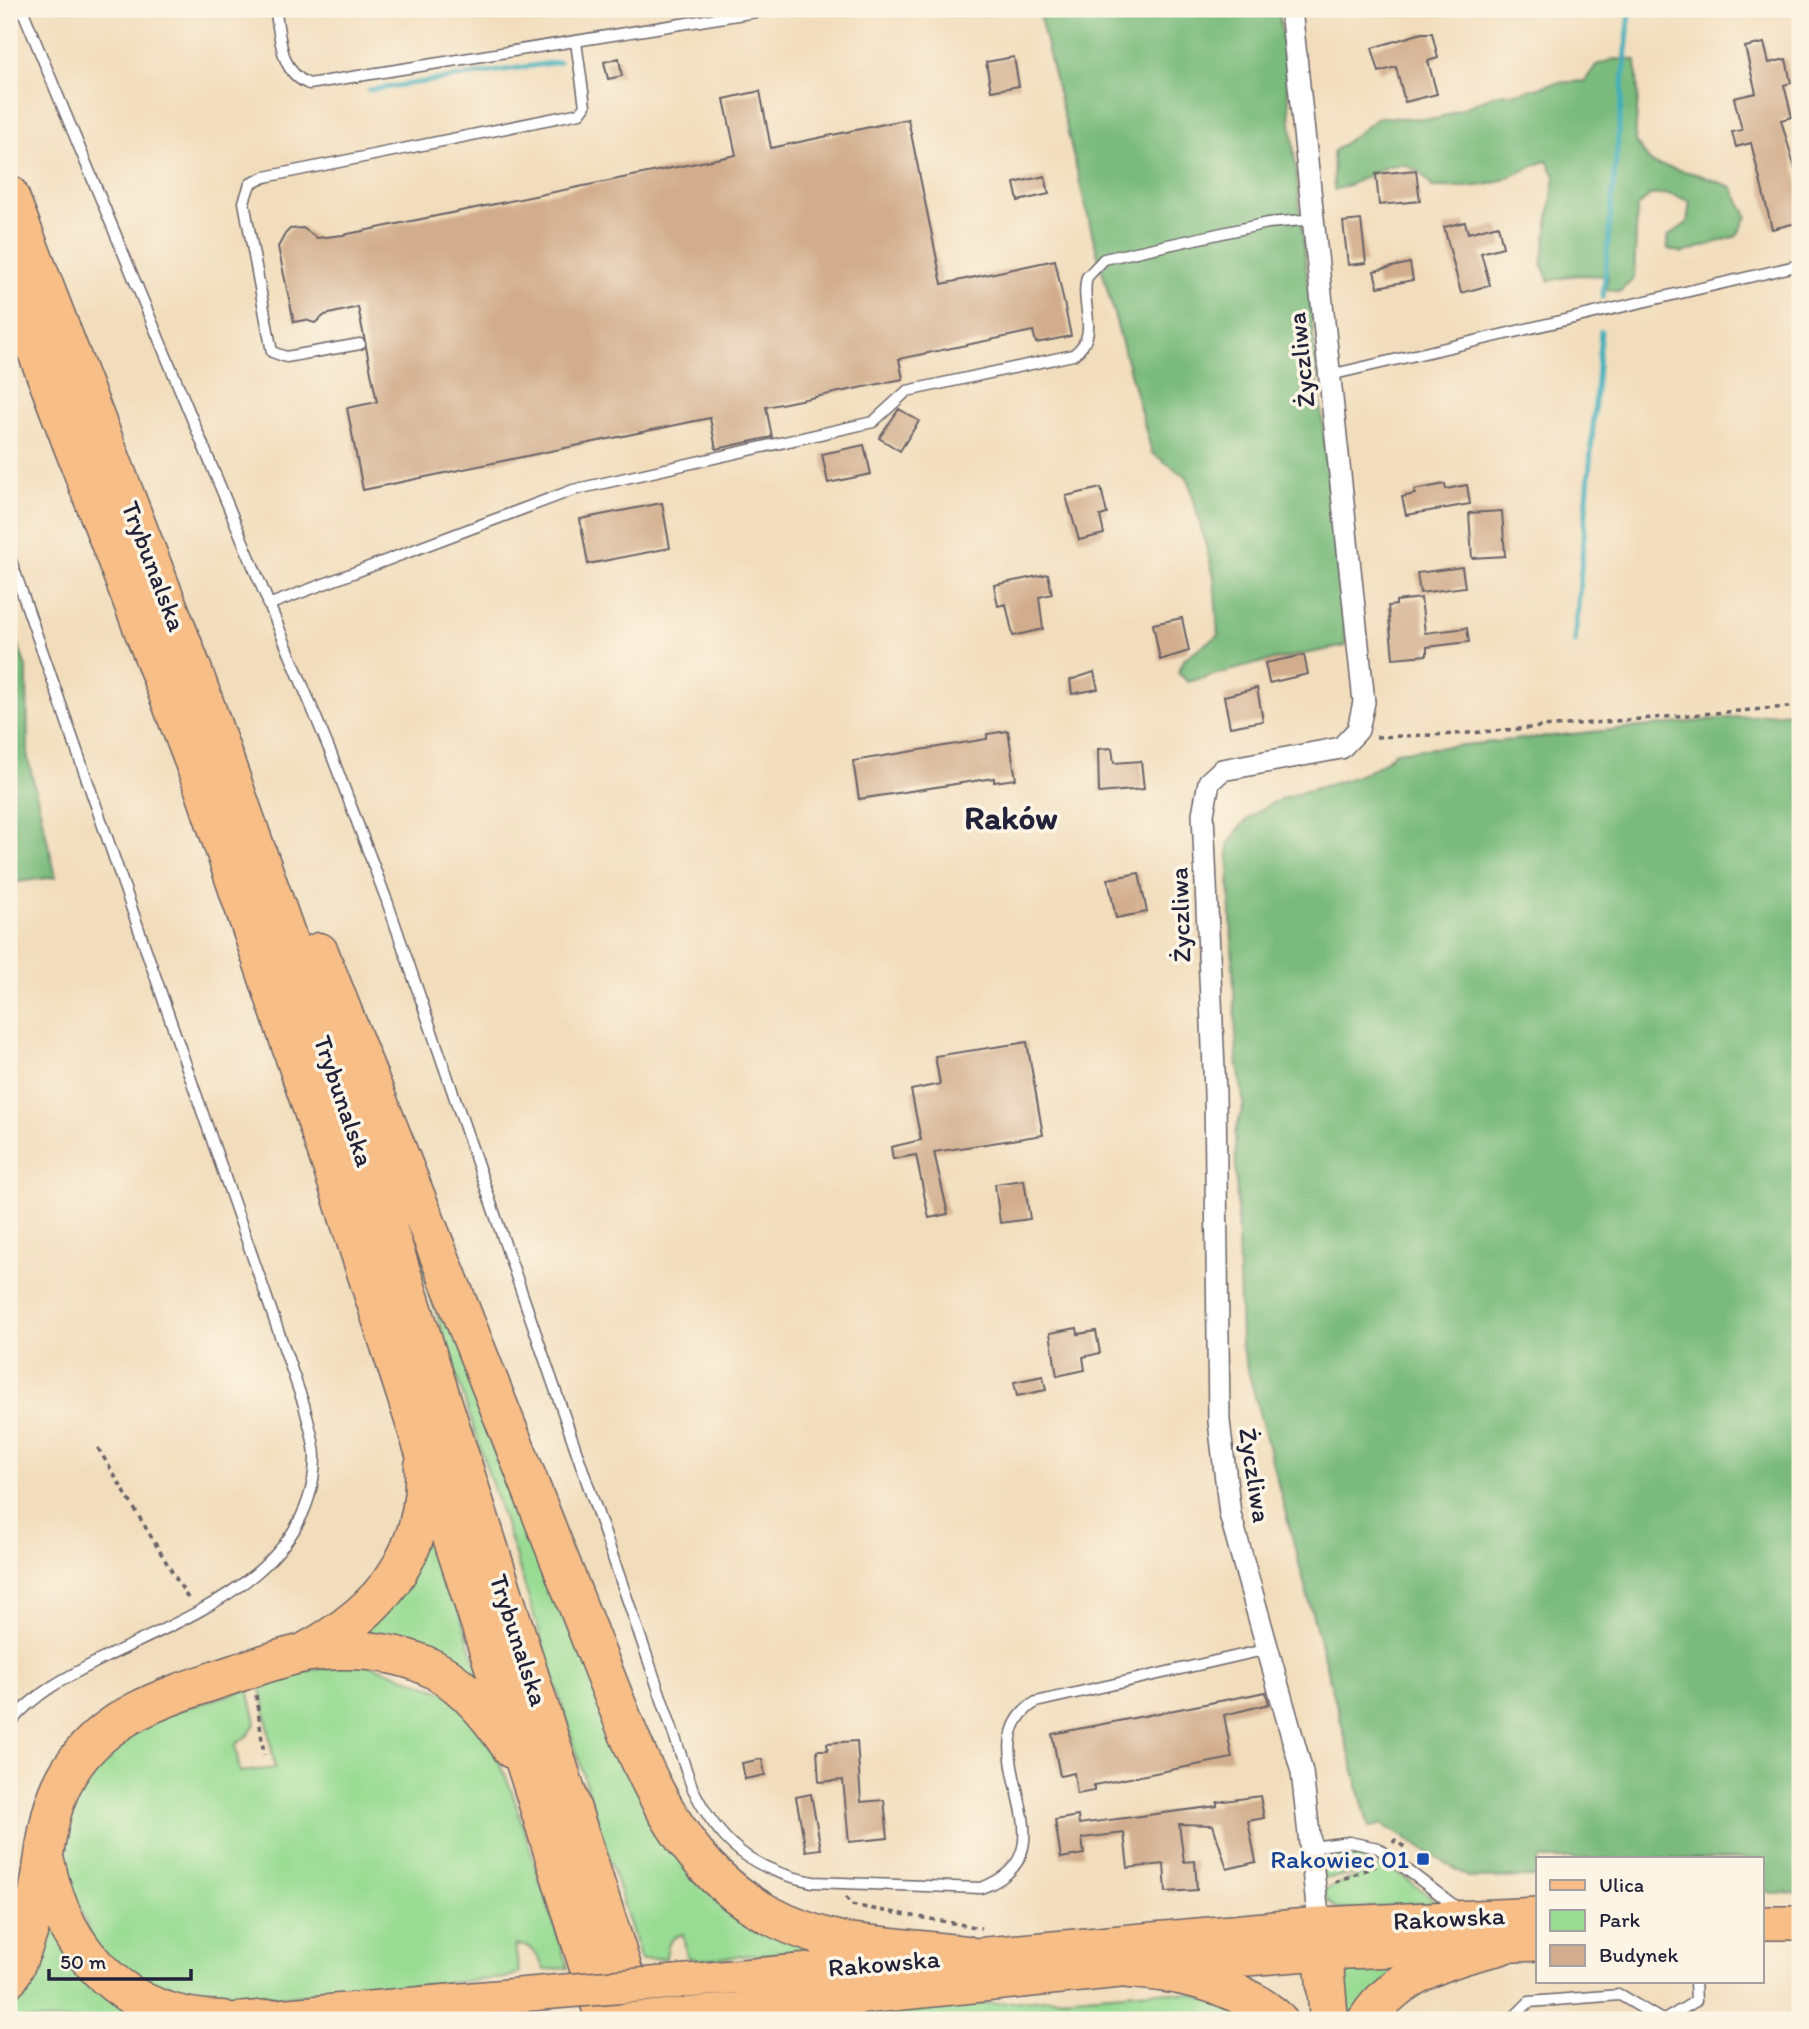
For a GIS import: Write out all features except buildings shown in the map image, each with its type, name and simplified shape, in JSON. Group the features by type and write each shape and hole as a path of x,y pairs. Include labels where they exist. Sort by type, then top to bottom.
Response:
{"highway":[{"name":"Trybunalska","path":"9,195 193,671 367,1164 639,2020"},
{"name":"Trybunalska","path":"9,279 202,783 533,1784"},
{"path":"193,671 251,781 628,1733 666,1815 707,1870 732,1892 760,1910 826,1938 845,1942 962,1943"},
{"path":"9,1978 25,1947 32,1923 45,1844 59,1790 75,1763 98,1737 139,1709 300,1654 360,1617 387,1590 403,1566 419,1515 424,1450"},
{"path":"300,1654 369,1651 405,1658 439,1671 462,1690 497,1728 533,1784 605,2020"},
{"path":"45,1844 48,1873 61,1917 92,1965 116,1985 146,2003 194,2018 223,2020"},
{"path":"1367,2020 1385,1998 1413,1977 1453,1959 1490,1931"},
{"path":"1321,1939 1329,2020"},
{"path":"1129,1969 1180,1976 1217,1986 1251,2001 1278,2020"}],"main road":[{"name":"Rakowska","path":"230,2020 676,1982 962,1943 1321,1939 1490,1931 1536,1915"},
{"path":"1764,1923 1800,1923"},
{"name":"Rakowska","path":"1490,1931 1536,1943"},
{"name":"Rakowska","path":"626,2020 910,1995 1129,1969 1321,1939"}],"street":[{"name":"Życzliwa","path":"1291,9 1364,702 1358,730 1350,741 1331,752 1222,769 1209,782 1203,814 1215,1093 1219,1421 1230,1514 1302,1772 1321,1939"}],"lane":[{"path":"22,9 332,756 387,901 692,1787 707,1818 719,1833 766,1870 813,1882 981,1888 999,1881 1016,1867 1025,1846 1025,1828 1009,1748 1012,1729 1020,1712 1036,1702 1268,1649"},
{"path":"275,9 287,69 309,84 775,9"},
{"path":"360,344 286,358 272,352 244,202 250,184 265,177 580,113 585,106 576,42"},
{"path":"268,605 573,490 873,422 907,391 1073,355 1083,349 1090,333 1084,302 1087,277 1104,259 1268,223 1315,219"},
{"path":"1330,375 1800,265"},
{"path":"9,555 304,1405 315,1455 311,1493 297,1528 274,1560 252,1578 195,1611 78,1670 37,1697 9,1726"},
{"path":"1312,1847 1359,1842 1387,1853 1490,1931"},
{"path":"1511,2020 1529,2002 1620,1995 1663,2020 1696,2000 1695,1983"}],"path":[{"path":"1358,730 1368,737 1456,734 1800,706"},
{"path":"98,1448 195,1611"},
{"path":"249,1670 262,1716 264,1755"},
{"path":"1315,1884 1336,1882 1370,1870 1387,1853 1395,1840 1404,1847"},
{"path":"846,1883 846,1899 851,1905 979,1926 983,1930 962,1943"}],"green space":[{"path":"1038,9 1279,9 1346,646 1263,662 1188,682 1178,673 1185,658 1218,635 1214,577 1188,478 1152,453 1093,237"},
{"path":"1614,59 1636,60 1638,94 1635,141 1651,163 1700,175 1732,187 1747,216 1737,236 1683,253 1668,249 1667,237 1687,223 1690,201 1668,194 1650,195 1637,208 1634,279 1619,292 1606,289 1608,276 1576,275 1549,281 1542,265 1555,176 1547,161 1497,182 1460,187 1432,187 1420,173 1409,166 1397,165 1334,190 1333,152 1379,117 1436,119 1498,94 1522,92 1554,83 1585,81 1596,65"},
{"path":"9,616 27,671 28,759 56,877 9,883"},
{"path":"1800,711 1800,1893 1771,1894 1764,1886 1764,1857 1536,1857 1536,1877 1470,1878 1382,1824 1369,1828 1241,1344 1235,1133 1244,1104 1237,1060 1228,845 1242,825 1260,810 1279,800 1361,774 1379,765 1395,752"},
{"path":"382,1147 637,1784 812,1950 699,1960 687,1957 683,1934 670,1942 666,1958 641,1960 518,1564"},
{"path":"432,1525 485,1693 371,1639 367,1628"},
{"path":"363,1662 450,1694 497,1755 512,1792 568,1968 544,1970 534,1952 526,1947 515,1946 519,1973 505,1978 237,2000 182,1996 149,1980 145,1991 99,1958 60,1856 74,1791 103,1753 154,1718 248,1689 256,1723 248,1735 235,1745 240,1772 275,1768 260,1682 264,1678"},
{"path":"1345,1850 1362,1850 1375,1857 1352,1874 1323,1878 1327,1859"},
{"path":"1385,1864 1438,1902 1339,1910 1328,1902 1324,1890"},
{"path":"46,1920 136,2015 88,2020 9,2020 9,2005 20,1989"},
{"path":"1402,1958 1355,2020 1336,2020 1332,1965"},
{"path":"1151,1991 1192,1994 1262,2020 774,2020"}],"waterway":[{"path":"1603,297 1630,9"},
{"path":"369,90 559,62"},
{"path":"1575,642 1601,331"}],"place":[{"name":"Rakowiec 01","path":"1423,1859"}],"district":[{"name":"Raków","path":"1011,817"}]}
